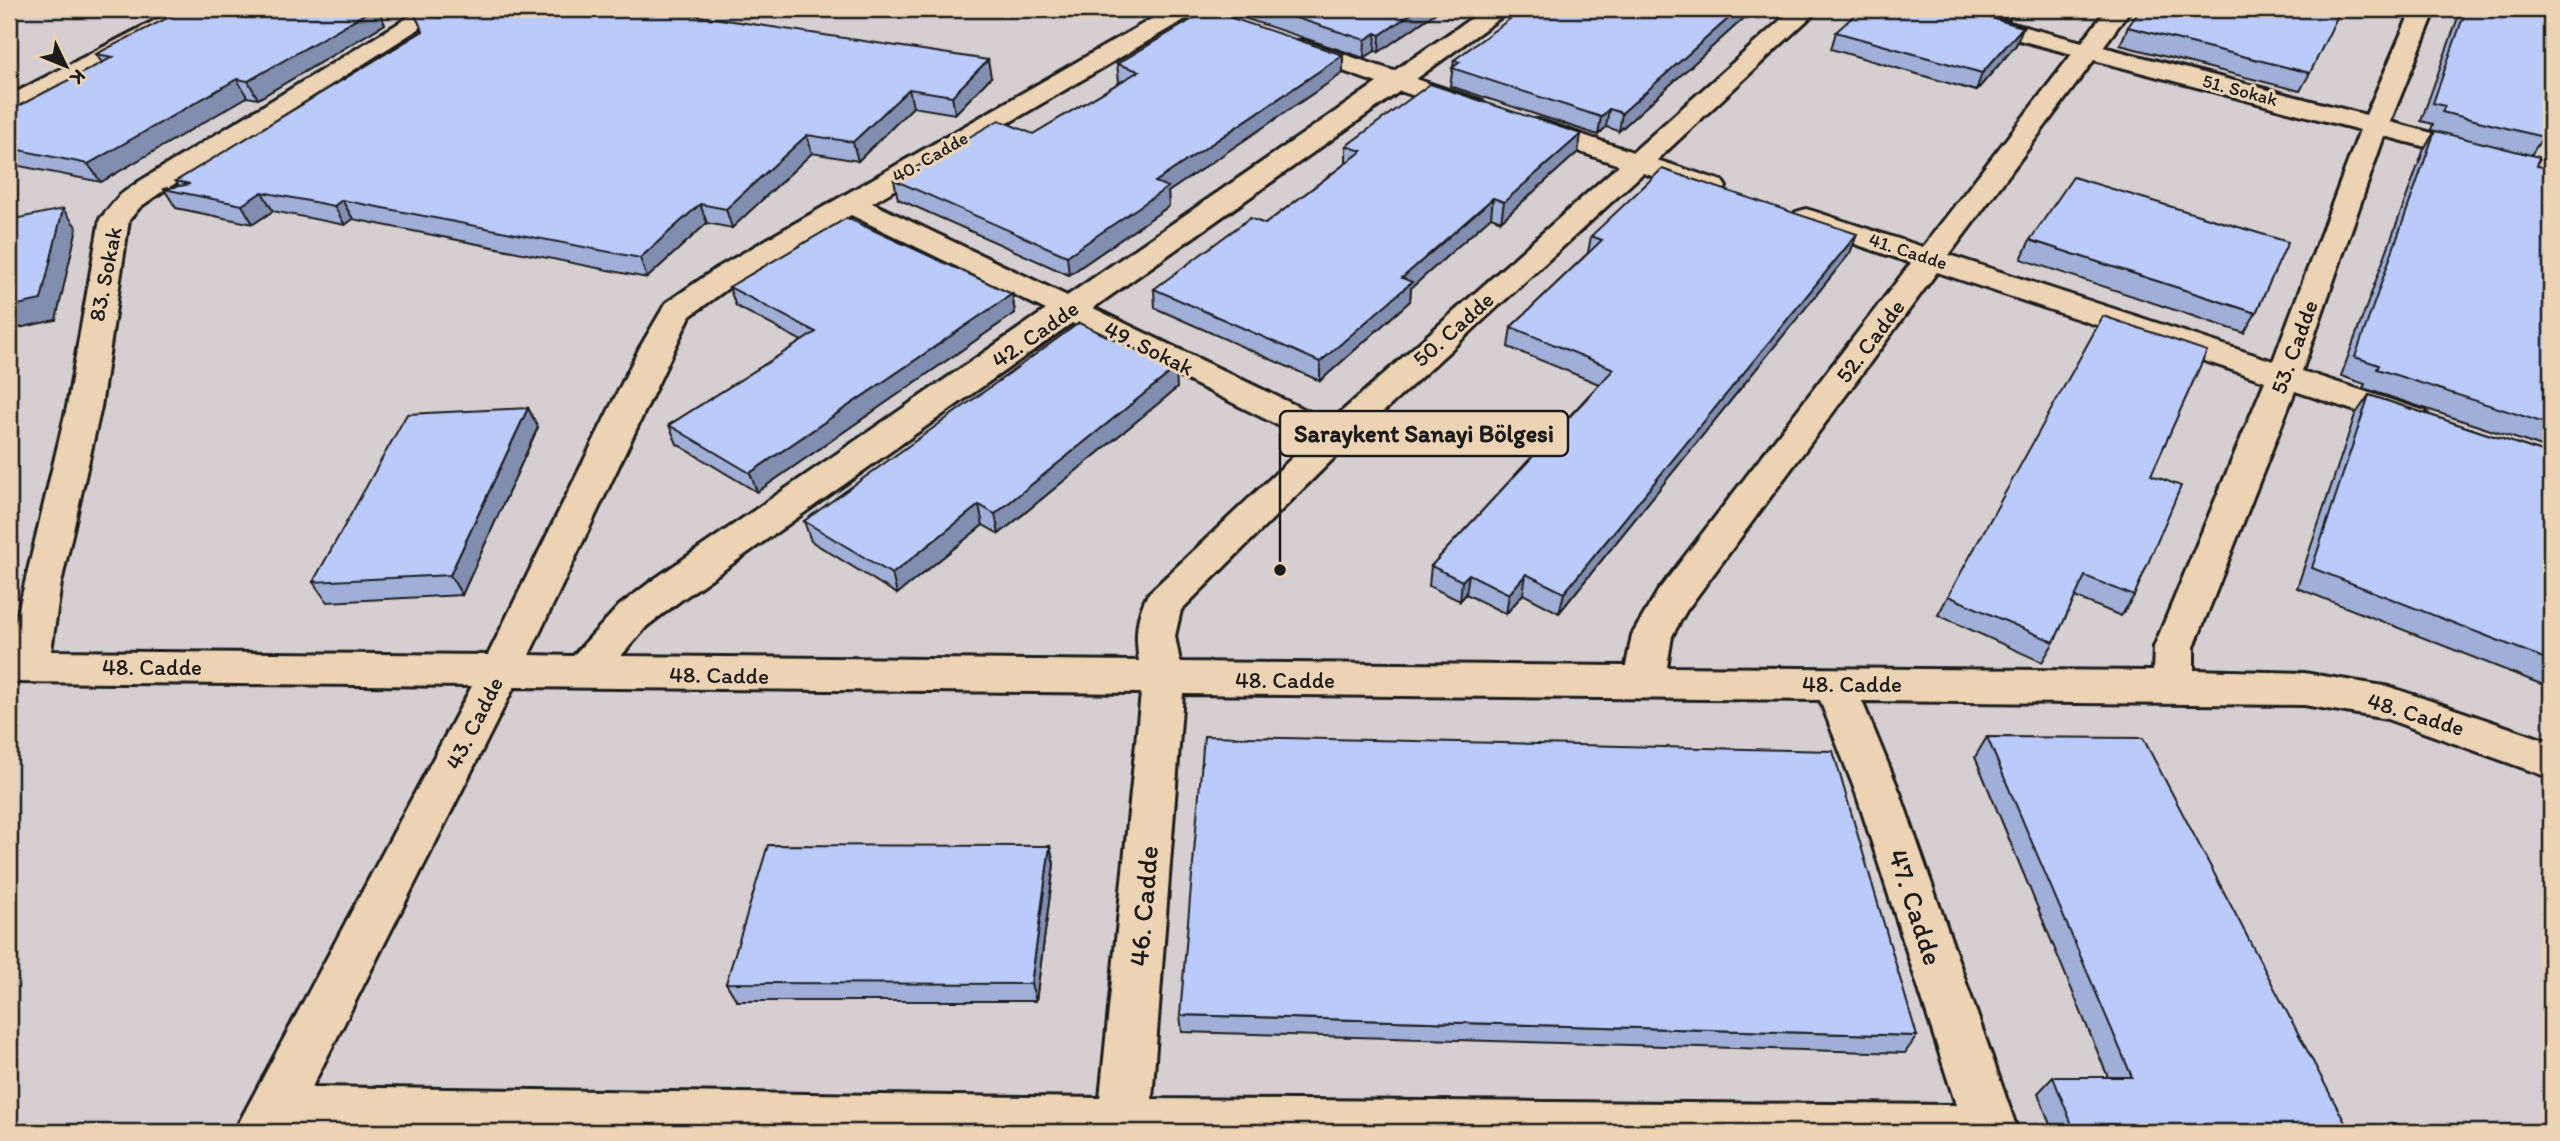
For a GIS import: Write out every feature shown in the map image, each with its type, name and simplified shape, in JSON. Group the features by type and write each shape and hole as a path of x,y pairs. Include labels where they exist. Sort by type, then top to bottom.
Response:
{"street":[{"path":"9,106 194,9"},
{"name":"42. Cadde","path":"582,673 633,616 667,590 1500,9"},
{"name":"50. Cadde","path":"1163,679 1155,636 1162,604 1334,438 1807,9"},
{"name":"51. Sokak","path":"1929,9 2551,172"},
{"name":"52. Cadde","path":"1644,683 1652,635 1672,601 2119,9"},
{"name":"53. Cadde","path":"2178,686 2172,670 2174,646 2284,376 2375,125 2424,9"},
{"path":"383,11 429,14"},
{"name":"40. Cadde","path":"677,310 728,274 850,203 1194,12"},
{"name":"83. Sokak","path":"18,666 42,583 85,407 114,219 130,201 150,187 429,14"},
{"path":"1273,39 1740,195"},
{"name":"49. Sokak","path":"850,203 1334,438"},
{"name":"41. Cadde","path":"1778,208 2436,427"},
{"name":"43. Cadde","path":"266,1123 501,671 654,349 677,310"},
{"name":"48. Cadde","path":"18,666 2304,689 2390,703 2551,760"},
{"name":"46. Cadde","path":"1123,1129 1163,679"},
{"name":"47. Cadde","path":"1834,683 1878,793 1991,1132"},
{"path":"266,1123 1991,1132"}],"shaded area":[{"path":"9,9 2551,9 2551,1132 9,1132"}],"building":[{"path":"185,9 373,9 248,81 237,79 88,164 9,148 9,111 113,57 96,54"},
{"path":"459,9 654,9 988,60 952,96 909,89 853,142 807,135 726,209 700,204 640,258 342,200 334,206 262,192 242,205 164,189 190,184 176,181 423,31 414,13 445,18"},
{"path":"1268,9 1418,9 1380,35 1376,33 1365,40"},
{"path":"1544,9 1739,9 1622,113 1609,109 1601,117 1452,68 1460,62 1454,60 1518,13 1532,17"},
{"path":"1861,9 1959,9 2023,27 1982,73 1836,32"},
{"path":"2141,9 2341,9 2310,73 2128,27"},
{"path":"2466,9 2551,9 2551,104 2543,137 2442,112 2445,106 2433,103"},
{"path":"1208,10 1343,55 1155,182 1168,187 1067,256 894,180 999,120 1033,134 1139,71 1117,64"},
{"path":"1430,84 1581,134 1504,202 1493,198 1402,278 1412,282 1320,362 1154,289 1250,218 1265,224 1362,151 1346,146"},
{"path":"2435,131 2539,157 2537,166 2551,169 2551,425 2377,369 2379,365 2355,357"},
{"path":"1662,169 1857,234 1564,593 1526,574 1509,594 1469,574 1462,581 1431,566 1614,369 1511,327 1602,240 1591,236"},
{"path":"2073,177 2288,242 2256,313 2030,240"},
{"path":"63,209 41,300 9,307 9,220"},
{"path":"847,218 1012,294 750,473 669,425 816,332 729,287"},
{"path":"2103,316 2207,351 2151,475 2181,486 2134,596 2085,576 2054,642 1948,596"},
{"path":"1079,323 1176,368 995,514 979,505 892,574 804,521"},
{"path":"2369,395 2551,455 2551,661 2312,568"},
{"path":"528,408 450,575 313,582 407,414"},
{"path":"1204,736 1833,751 1917,1036 1180,1015"},
{"path":"1987,737 2143,738 2350,1132 2075,1132 2053,1077 2132,1077"},
{"path":"768,845 1050,846 1031,984 726,983"}],"place":[{"name":"Saraykent Sanayi Bölgesi","path":"1280,570"}]}
